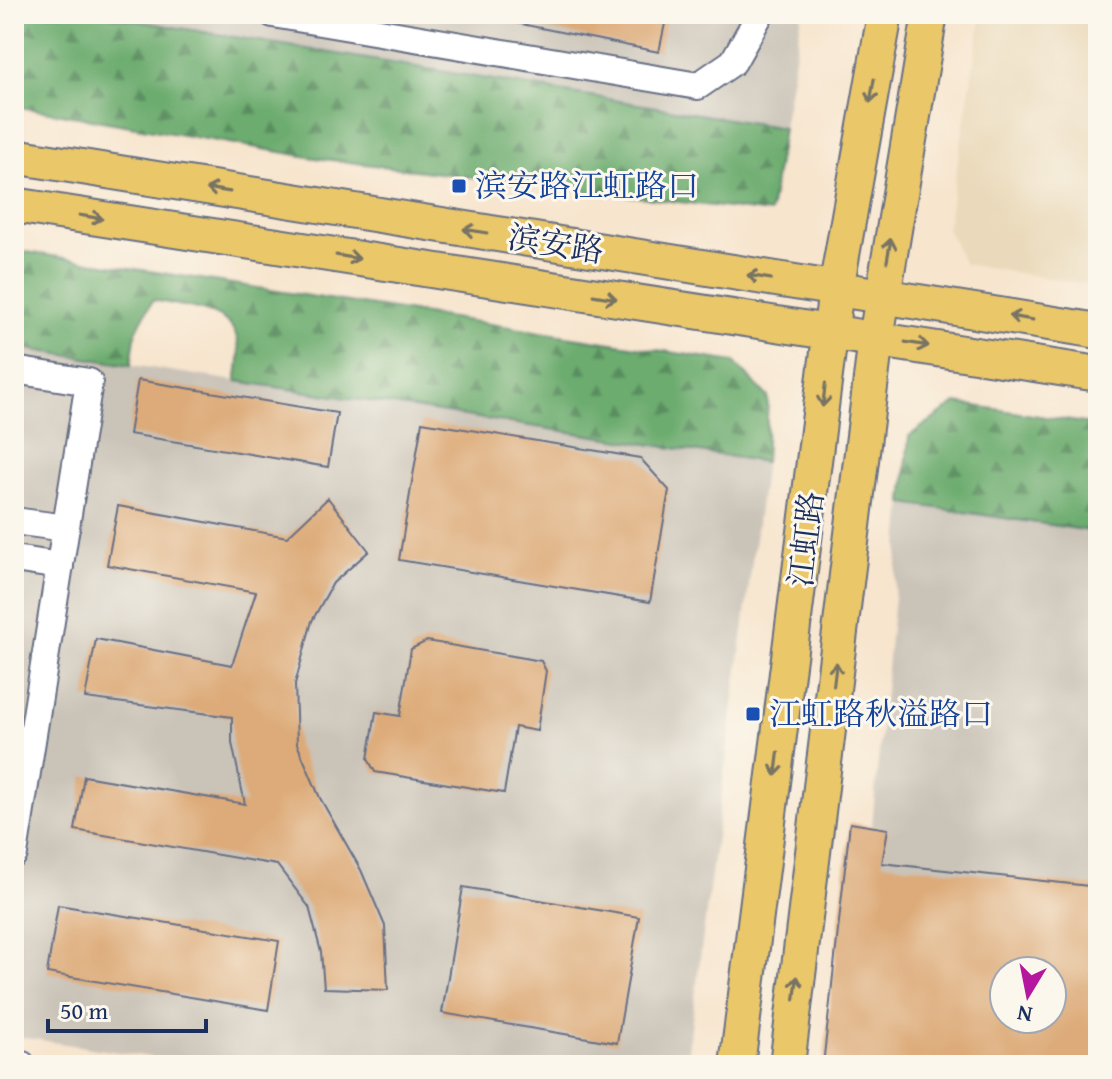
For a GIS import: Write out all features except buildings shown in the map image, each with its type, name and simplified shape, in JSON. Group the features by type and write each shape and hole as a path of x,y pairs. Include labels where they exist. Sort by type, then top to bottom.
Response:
{"main road":[{"name":"江虹路","path":"737,1065 836,289 885,14"},
{"name":"江虹路","path":"787,1065 876,338 930,14"},
{"name":"滨安路","path":"14,156 1098,331"},
{"name":"滨安路","path":"14,205 1098,374"}],"street":[{"path":"273,14 698,86 733,62 760,14"},
{"path":"14,370 89,382 14,854"},
{"path":"14,521 66,528"},
{"path":"14,559 60,566"},
{"path":"14,1064 22,1065"}],"shaded area":[{"path":"96,14 802,14 783,128"},
{"path":"982,14 1098,14 1098,286 964,264 947,228"},
{"path":"14,347 765,462 686,1065 200,1065 14,1036"},
{"path":"903,503 1098,532 1098,1065 849,1065"}],"green space":[{"path":"14,14 96,14 783,128 770,213 315,158 14,106"},
{"path":"14,250 734,362 768,397 765,462 236,381 239,357 237,340 222,318 153,300 136,330 131,365 14,347"},
{"path":"956,403 1098,425 1098,532 903,503 909,436"}],"place":[{"name":"滨安路江虹路口","path":"459,186"},
{"name":"江虹路秋溢路口","path":"753,714"}]}
